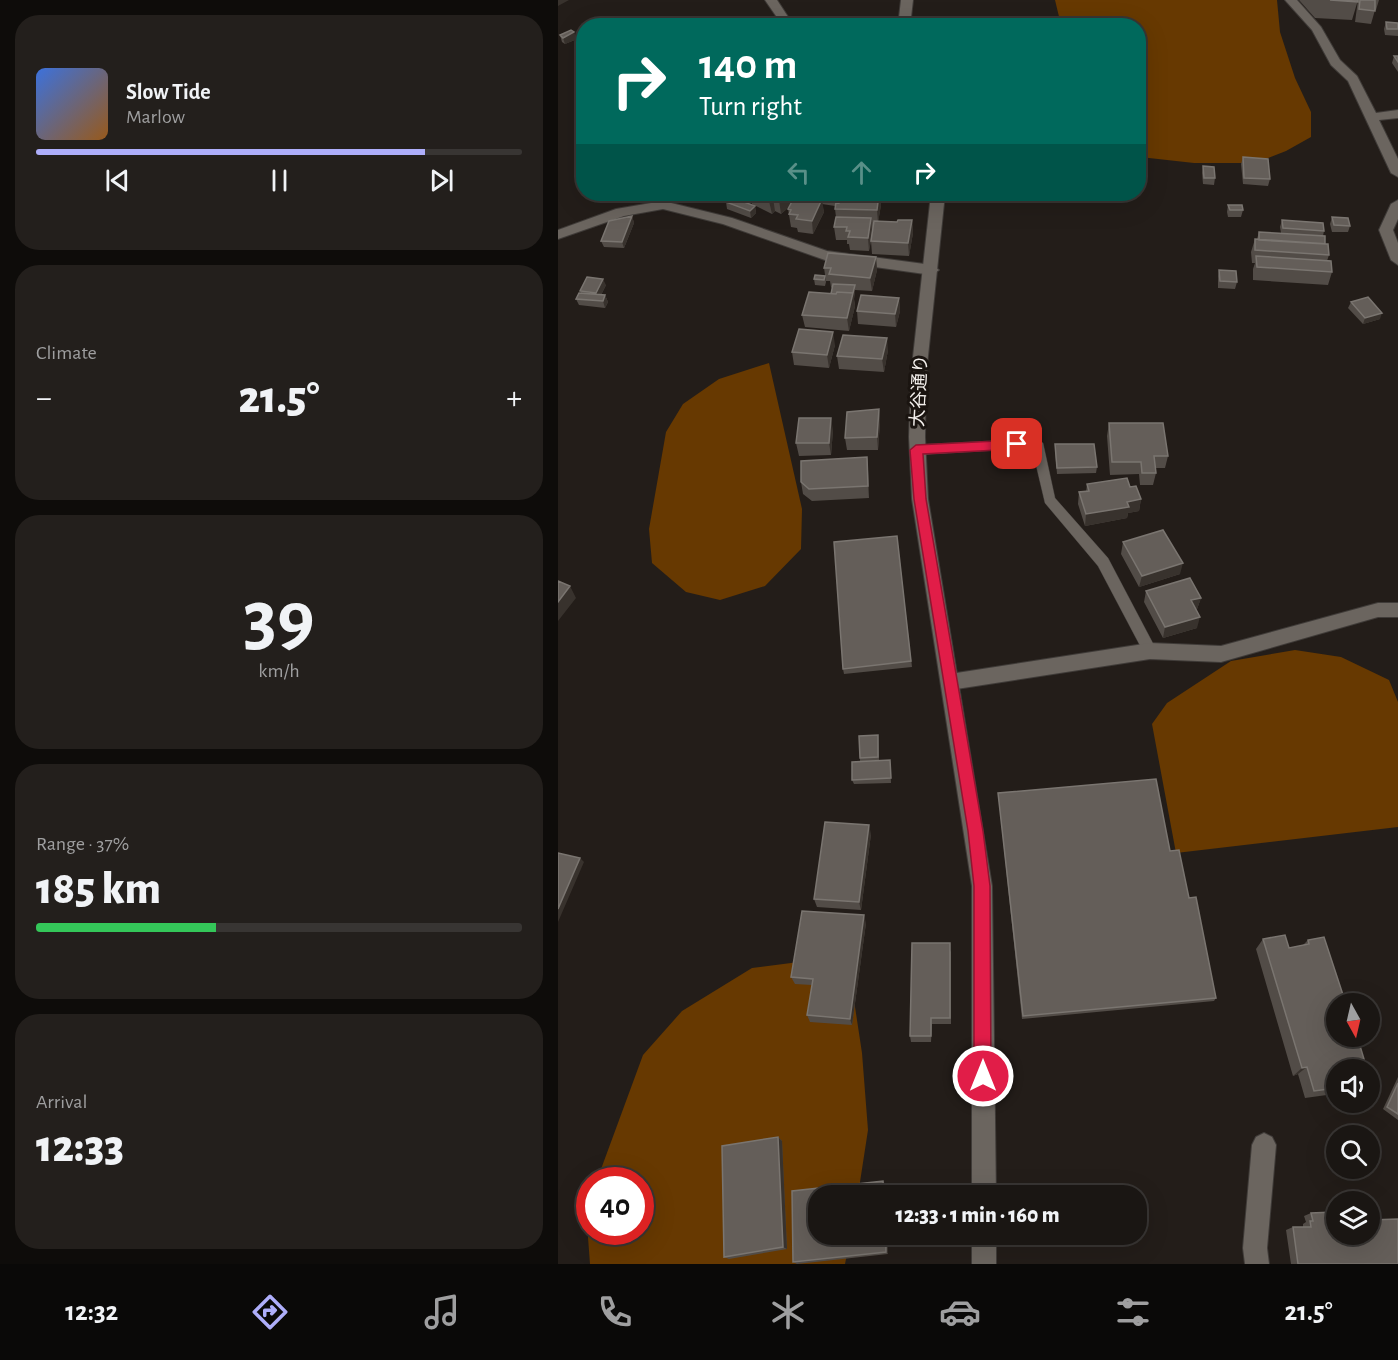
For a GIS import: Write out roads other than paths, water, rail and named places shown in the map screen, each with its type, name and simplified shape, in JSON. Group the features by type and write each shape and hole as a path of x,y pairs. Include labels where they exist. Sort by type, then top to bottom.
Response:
{"street":[{"path":"771,0 783,18"},
{"path":"905,18 907,0"},
{"path":"1291,0 1317,29 1335,62 1353,79 1398,173"},
{"path":"1372,117 1398,114"},
{"name":"大谷通り","path":"938,201 933,270 922,335 916,450 920,499 982,886 984,1185"},
{"path":"558,235 621,212 663,204 728,221 825,255 933,270"},
{"path":"1398,204 1386,230 1398,260"},
{"path":"950,682 1150,651 1221,654 1378,610 1398,610"},
{"path":"1257,1264 1256,1248 1264,1145"},
{"path":"984,1245 984,1264"}],"lane":[{"path":"916,450 1037,443 1049,500 1103,562 1150,651"}]}
